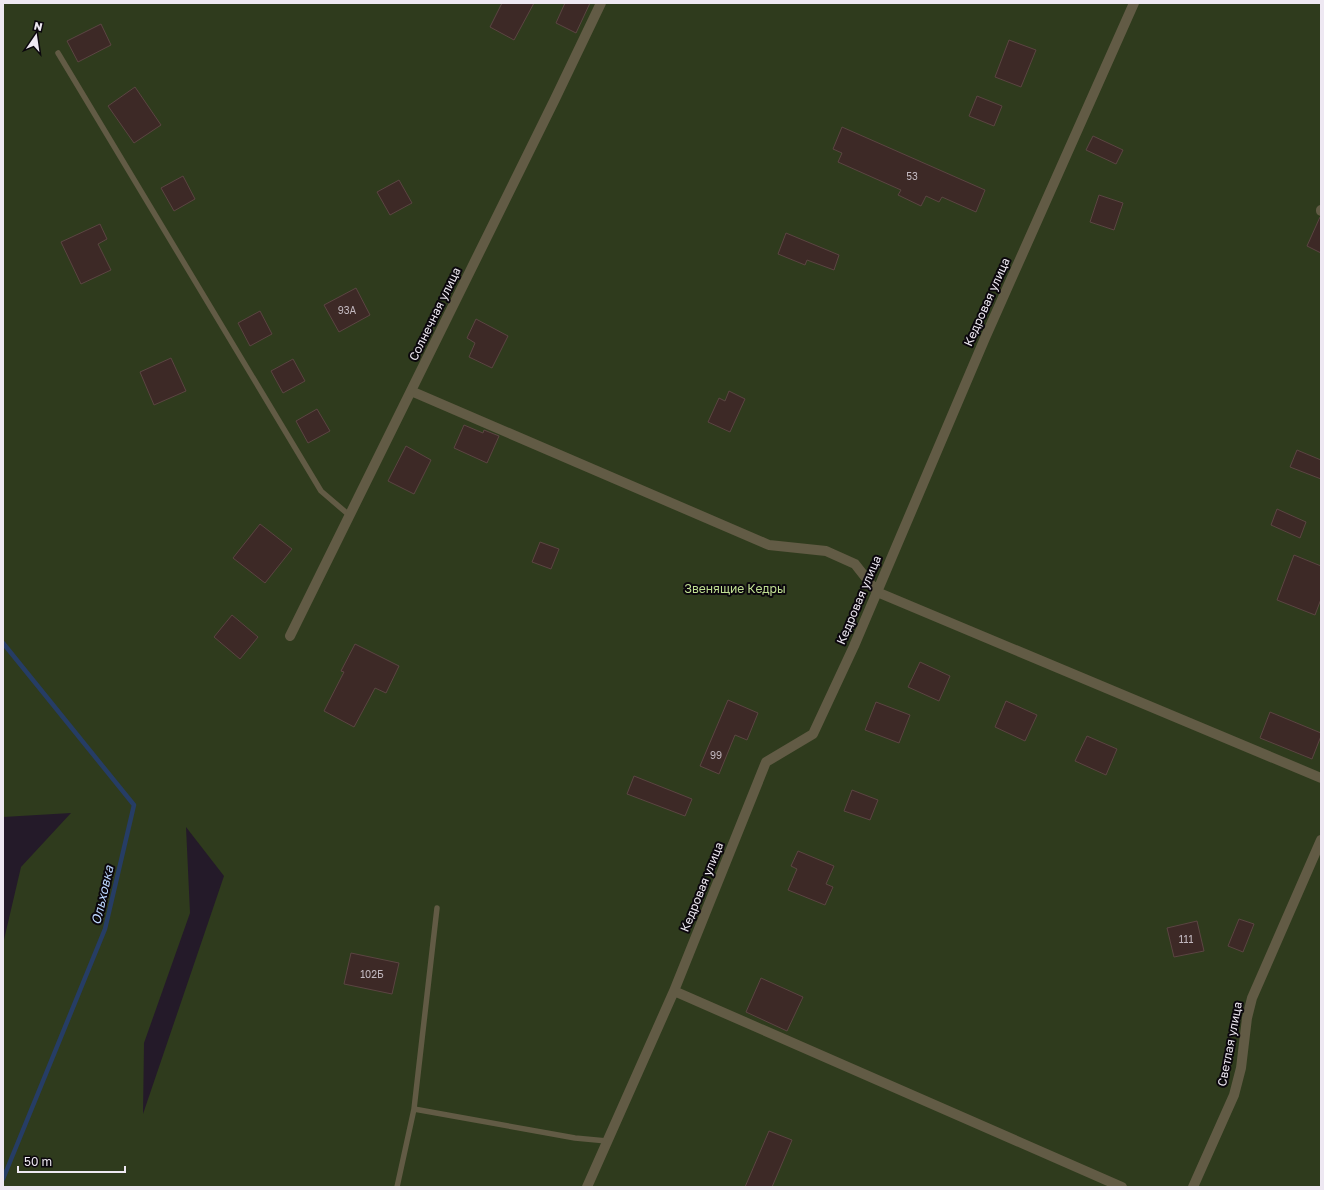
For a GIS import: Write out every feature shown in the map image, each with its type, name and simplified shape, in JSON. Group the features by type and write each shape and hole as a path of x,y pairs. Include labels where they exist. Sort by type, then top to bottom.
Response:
{"street":[{"name":"Солнечная улица","path":"290,636 601,3"},
{"name":"Кедровая улица","path":"587,1187 674,991 766,762 813,734 854,646 985,338 1134,3"},
{"path":"411,391 769,545 826,551 855,564 877,592 1321,778"},
{"name":"Светлая улица","path":"1193,1187 1234,1095 1241,1068 1247,1018 1252,998 1321,840"},
{"path":"674,991 1122,1187"}],"lane":[{"path":"58,53 320,491 349,514"},
{"path":"397,1187 414,1109 436,908"},
{"path":"414,1109 575,1138 607,1141"}],"green space":[{"name":"Звенящие Кедры","path":"3,3 1321,3 1321,1187 3,1187 3,944 21,867 71,813 3,817","holes":["186,827 224,876 143,1114 144,1043 190,913"]}],"building":[{"path":"502,3 534,3 514,40 490,27"},
{"path":"565,3 590,3 576,33 556,23"},
{"path":"101,24 111,45 78,62 67,41"},
{"path":"1009,40 1036,50 1021,87 995,77"},
{"path":"135,87 161,125 134,143 108,106"},
{"path":"977,96 1002,106 994,126 969,116"},
{"path":"842,127 985,190 976,212 942,197 939,202 926,196 921,206 898,195 901,190 838,162 842,153 833,149"},
{"path":"1093,136 1123,150 1116,164 1086,150"},
{"path":"183,176 195,199 174,211 161,188"},
{"path":"399,180 412,203 390,215 377,192"},
{"path":"1099,195 1123,203 1114,230 1090,222"},
{"path":"1321,217 1321,253 1307,246"},
{"path":"100,224 107,239 98,244 111,270 81,284 61,242"},
{"path":"786,233 839,255 834,270 807,260 805,265 778,254"},
{"path":"356,288 370,315 339,332 324,305"},
{"path":"260,311 272,334 250,346 238,323"},
{"path":"476,319 508,336 492,368 469,357 475,343 467,338"},
{"path":"171,358 186,391 154,405 140,372"},
{"path":"293,359 305,381 283,393 271,371"},
{"path":"729,391 745,399 730,432 708,422 719,398 725,401"},
{"path":"317,409 330,431 308,443 296,421"},
{"path":"464,425 483,433 484,430 499,436 487,463 454,448"},
{"path":"406,446 431,460 414,494 388,481"},
{"path":"1297,450 1321,460 1321,479 1290,467"},
{"path":"1277,509 1306,522 1300,538 1271,525"},
{"path":"260,524 292,549 265,583 233,558"},
{"path":"540,542 559,549 551,569 532,562"},
{"path":"1294,555 1321,566 1321,599 1315,615 1277,600"},
{"path":"232,615 258,637 240,659 214,637"},
{"path":"355,644 399,666 386,693 375,688 354,727 324,711 344,672 341,671"},
{"path":"920,662 950,676 939,701 908,687"},
{"path":"728,700 758,713 747,740 735,735 719,774 700,766"},
{"path":"1006,701 1037,715 1025,741 995,727"},
{"path":"876,702 910,715 899,743 865,730"},
{"path":"1270,712 1321,733 1312,759 1260,738"},
{"path":"1087,736 1117,749 1106,775 1075,761"},
{"path":"634,776 692,799 685,816 627,794"},
{"path":"852,790 878,800 870,820 844,811"},
{"path":"798,851 834,866 826,884 833,887 825,905 788,890 797,869 791,866"},
{"path":"1239,919 1254,924 1243,952 1228,946"},
{"path":"1197,921 1204,951 1174,957 1167,928"},
{"path":"351,953 399,963 392,994 344,984"},
{"path":"761,978 803,997 787,1031 746,1012"},
{"path":"769,1131 792,1140 772,1187 745,1187"}],"waterway":[{"name":"Ольховка","path":"3,643 134,805 105,929 3,1179"}]}
